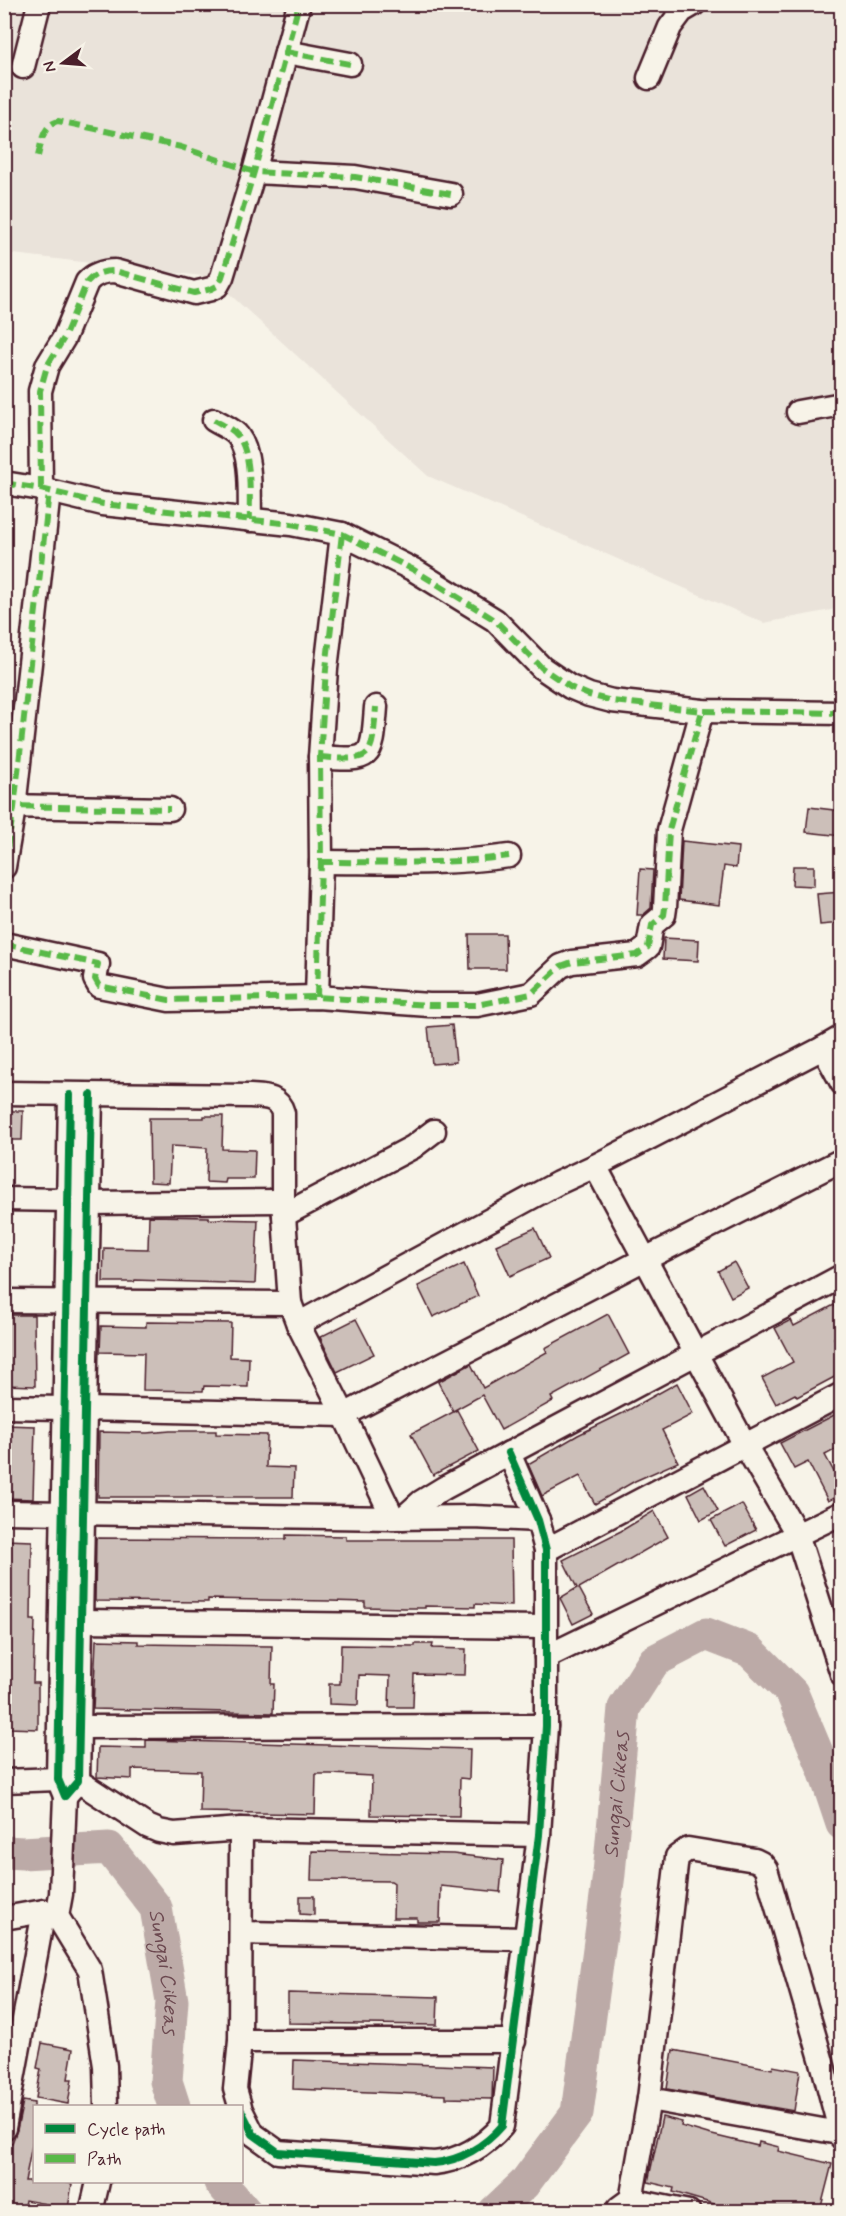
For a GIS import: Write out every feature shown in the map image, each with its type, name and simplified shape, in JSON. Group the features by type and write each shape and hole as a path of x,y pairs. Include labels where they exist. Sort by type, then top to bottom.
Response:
{"street":[{"path":"23,67 39,4"},
{"path":"4,867 45,491 40,391 47,366 64,338 87,282 93,276 105,271 116,271 194,292 211,290 217,286 222,277 254,172 299,4"},
{"path":"649,78 670,27 682,11 694,4"},
{"path":"286,52 350,64"},
{"path":"254,172 355,177 451,194"},
{"path":"798,411 842,404"},
{"path":"214,420 237,434 247,457 249,520"},
{"path":"4,483 103,504 291,524 342,534 414,570 495,620 542,668 570,687 612,701 702,711 842,713"},
{"path":"317,997 321,862 320,756 326,669 342,534"},
{"path":"320,756 354,758 369,753 373,745 376,707"},
{"path":"4,944 98,964 95,979 99,986 170,1000 317,997 409,1004 477,1005 531,994 561,966 572,962 642,953 648,947 652,926 664,915 669,830 702,711"},
{"path":"9,807 170,809"},
{"path":"321,862 429,863 472,861 508,856"},
{"path":"298,1324 558,1183 595,1166 832,1042 842,1083"},
{"path":"4,1093 250,1096 275,1100 281,1106 290,1304 298,1324 398,1518"},
{"path":"4,2128 54,1907 64,1827 67,1785 81,1095"},
{"path":"4,1199 284,1208 412,1147 434,1131"},
{"path":"4,1407 344,1415 842,1160"},
{"path":"595,1166 745,1445 797,1534 842,1674"},
{"path":"398,1518 444,1488 842,1276"},
{"path":"4,1301 290,1304"},
{"path":"546,1550 842,1394"},
{"path":"243,2114 253,2134 278,2152 434,2163 448,2162 465,2155 492,2138 502,2126 539,1835 546,1726 544,1627 546,1550 538,1520 509,1453"},
{"path":"4,1512 473,1517 538,1520"},
{"path":"67,1785 79,1727 81,1621 73,1512"},
{"path":"546,1657 842,1513"},
{"path":"81,1621 544,1627"},
{"path":"79,1727 546,1726"},
{"path":"4,1781 67,1785 159,1831 174,1834 241,1829 539,1835"},
{"path":"240,2105 235,2089 240,2041 241,1829"},
{"path":"649,2099 840,2136 822,2062 765,1869 755,1860 688,1849 677,1857 649,2099 624,2208 689,2211"},
{"path":"4,1918 54,1907"},
{"path":"54,1907 90,1970 105,2066 106,2105"},
{"path":"241,1933 526,1939"},
{"path":"240,2041 514,2041"},
{"path":"91,2211 98,2183"}],"shaded area":[{"path":"5,5 841,5 841,608 764,623 428,476 211,277 5,253"}],"building":[{"path":"809,807 842,811 842,836 806,832"},
{"path":"682,841 738,847 736,868 724,866 719,905 679,900"},
{"path":"793,866 814,866 814,886 792,885"},
{"path":"640,869 653,870 651,908 643,915 637,915"},
{"path":"842,892 842,923 820,925 817,894"},
{"path":"469,934 505,934 506,969 470,969"},
{"path":"664,938 699,940 698,961 663,959"},
{"path":"452,1025 456,1062 432,1064 428,1027"},
{"path":"4,1111 23,1111 22,1140 4,1140"},
{"path":"204,1116 223,1116 222,1149 255,1150 254,1179 226,1179 225,1183 206,1182 207,1148 171,1146 169,1183 150,1182 149,1118 204,1118"},
{"path":"149,1216 258,1220 255,1284 135,1280 134,1282 103,1282 104,1248 148,1249"},
{"path":"535,1228 549,1258 510,1276 496,1245"},
{"path":"734,1262 748,1288 731,1297 718,1271"},
{"path":"464,1264 478,1296 433,1317 418,1286"},
{"path":"834,1305 842,1319 842,1334 834,1338 842,1353 842,1373 797,1397 795,1394 776,1404 762,1378 793,1362 775,1328 791,1320 794,1326"},
{"path":"608,1314 629,1354 551,1397 553,1401 501,1430 482,1395 453,1411 438,1382 471,1364 483,1388 547,1352 545,1348"},
{"path":"4,1315 34,1315 35,1386 4,1385"},
{"path":"356,1319 374,1354 337,1372 320,1337"},
{"path":"146,1322 231,1323 230,1357 249,1358 248,1387 204,1386 203,1391 143,1390 144,1353 100,1352 101,1326 146,1327"},
{"path":"677,1383 693,1414 662,1430 678,1462 635,1481 595,1504 580,1476 542,1496 528,1464"},
{"path":"457,1410 479,1451 433,1475 411,1434"},
{"path":"842,1411 842,1446 825,1455 842,1487 842,1494 828,1501 808,1462 794,1469 780,1443"},
{"path":"4,1425 35,1426 33,1499 4,1498"},
{"path":"216,1431 216,1434 267,1435 266,1467 294,1468 293,1497 98,1497 99,1432"},
{"path":"704,1485 718,1511 701,1520 688,1494"},
{"path":"742,1504 756,1530 725,1546 711,1520"},
{"path":"654,1511 668,1537 579,1588 593,1614 573,1624 560,1598 577,1588 563,1560 621,1531"},
{"path":"286,1535 346,1536 346,1540 511,1540 512,1606 475,1604 475,1607 404,1608 365,1607 365,1602 208,1599 208,1602 95,1601 96,1538 286,1539"},
{"path":"4,1540 32,1541 31,1620 35,1620 33,1683 38,1683 38,1729 8,1728 9,1663 5,1663 7,1600 4,1600"},
{"path":"96,1640 138,1641 138,1644 272,1646 273,1713 93,1709"},
{"path":"415,1644 433,1644 432,1648 466,1649 465,1675 414,1674 413,1707 389,1707 390,1676 359,1675 358,1705 329,1704 329,1684 340,1684 341,1645 415,1646"},
{"path":"146,1740 470,1749 469,1779 460,1778 459,1816 371,1815 372,1776 331,1774 316,1774 315,1814 200,1812 201,1771 132,1769 132,1779 97,1777 98,1747 146,1748"},
{"path":"312,1851 453,1854 503,1860 500,1892 441,1886 440,1922 417,1922 417,1918 393,1918 394,1883 391,1881 311,1880"},
{"path":"300,1896 314,1896 314,1915 300,1914"},
{"path":"288,1993 438,1997 437,2025 288,2023"},
{"path":"42,2043 73,2049 68,2079 72,2079 68,2104 36,2098 41,2069 37,2068"},
{"path":"673,2050 772,2069 773,2066 800,2071 794,2111 667,2089"},
{"path":"294,2060 493,2067 492,2099 293,2089"},
{"path":"23,2101 34,2103 33,2140 25,2181 72,2184 68,2208 25,2200 23,2211 4,2211 4,2157 7,2142 12,2143"},
{"path":"662,2117 682,2122 681,2126 708,2134 758,2146 759,2142 779,2147 778,2151 832,2164 820,2211 765,2211 740,2205 738,2211 673,2192 674,2188 648,2182"}],"waterway":[{"name":"Sungai Cikeas","path":"494,2212 524,2184 577,2113 609,1874 624,1708 654,1661 706,1634 750,1651 792,1693 823,1767 842,1824"},
{"name":"Sungai Cikeas","path":"4,1852 109,1848 156,1908 172,2001 166,2081 174,2105"},
{"name":"Sungai Cikeas","path":"221,2183 246,2212"}],"marked path":[{"path":"41,489 40,391 47,366 64,338 87,282 100,273 115,271 194,293 217,286 222,277 254,172 299,4"},
{"path":"286,52 350,64"},
{"path":"38,156 46,130 58,121 181,147 254,172 355,177 451,194"},
{"path":"214,420 233,431 243,444 248,465 250,520"},
{"path":"4,483 41,489 103,504 291,524 342,534 414,570 495,620 542,668 570,687 589,695 612,701 702,711 842,713"},
{"path":"4,867 14,808 49,492"},
{"path":"317,997 321,862 320,757 326,669 342,534"},
{"path":"320,757 351,758 367,753 373,737 376,707"},
{"path":"4,944 98,964 95,979 99,986 169,1000 317,997 429,1005 477,1005 531,994 561,966 572,962 637,955 648,947 652,925 664,915 669,830 702,711"},
{"path":"4,806 170,809"},
{"path":"321,862 438,862 509,856"}],"cycle path":[{"path":"70,1095 58,1779 65,1796 78,1781 91,1095"},
{"path":"243,2114 253,2134 278,2152 434,2163 462,2156 480,2146 502,2126 539,1835 546,1726 546,1550 538,1520 509,1453"}]}
